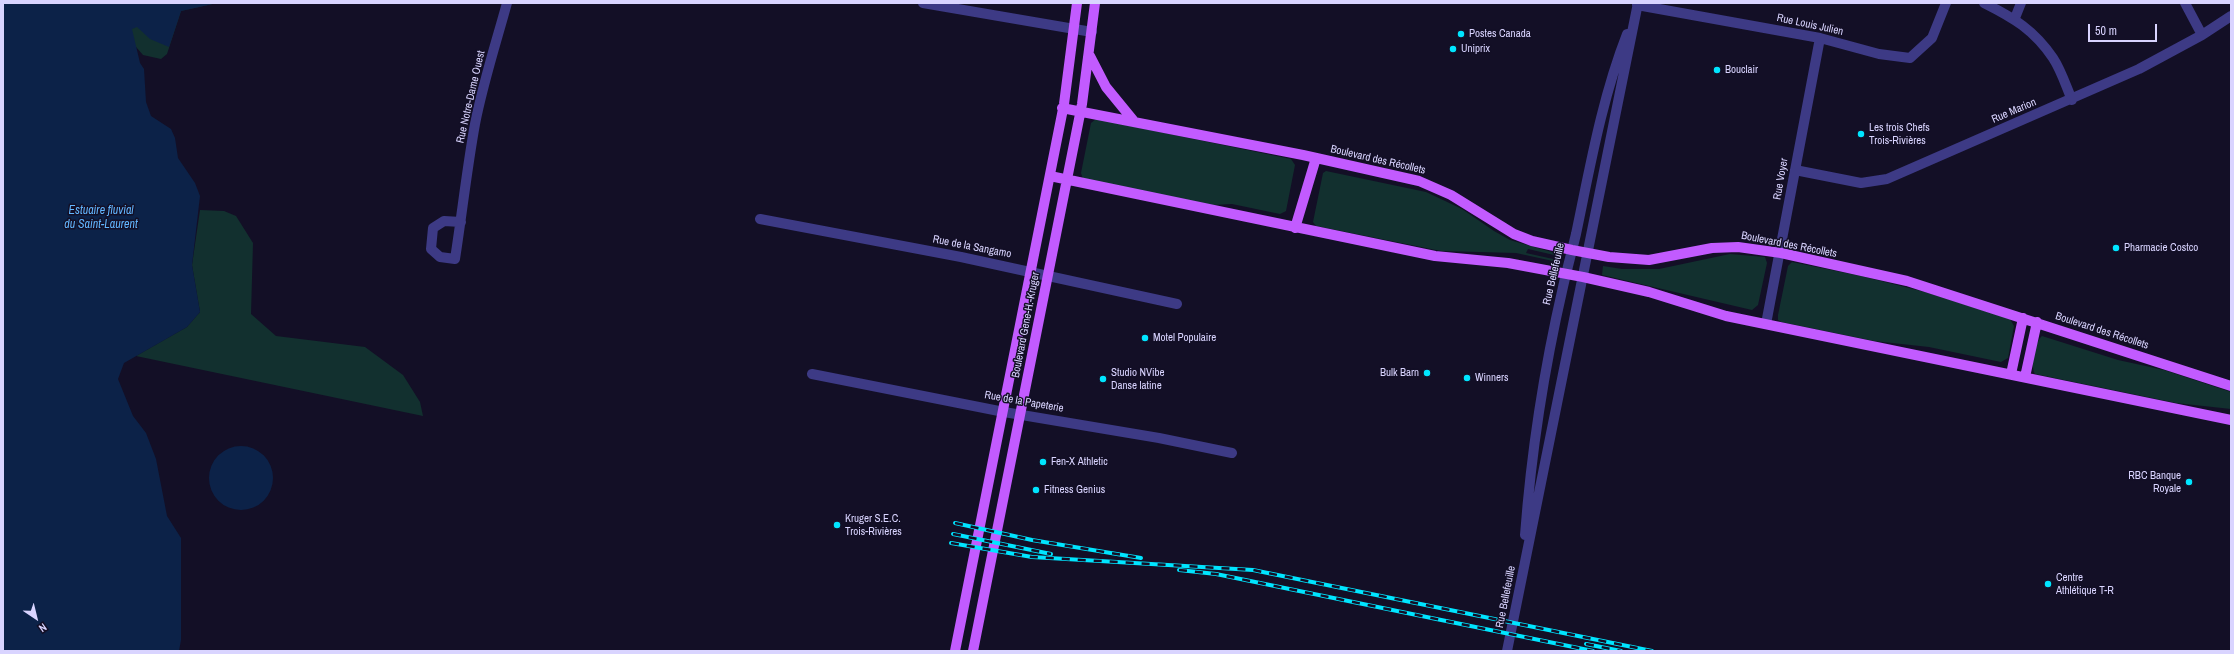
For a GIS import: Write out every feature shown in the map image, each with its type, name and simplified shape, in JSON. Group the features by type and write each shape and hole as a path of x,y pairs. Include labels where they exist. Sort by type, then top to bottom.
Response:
{"main road":[{"name":"Boulevard Gene-H.-Kruger","path":"955,651 1050,176 1062,108 1077,3"},
{"name":"Boulevard Gene-H.-Kruger","path":"973,651 1080,110 1090,56 1095,3"},
{"path":"1090,56 1106,87 1132,120"},
{"name":"Boulevard des Récollets","path":"1062,108 1132,120 1316,158 1425,183 1451,195 1514,234 1532,241 1572,250 1620,258 1649,260 1706,248 1730,246 1781,253 1907,281 2231,386"},
{"path":"1295,228 1316,158"},
{"path":"1050,176 1440,257 1508,263 1583,277 1649,292 1715,313 2231,420"},
{"path":"2011,374 2023,318"},
{"path":"2025,377 2037,322"}],"street":[{"name":"Rue Notre-Dame Ouest","path":"461,222 444,221 433,228 431,249 440,257 455,259 461,222 475,123 507,3"},
{"path":"924,3 1092,32"},
{"name":"Rue Louis Julien","path":"1637,8 1820,38 1879,54 1910,58 1932,38 1946,3"},
{"path":"1984,3 2015,18 2034,35 2054,59 2072,100"},
{"path":"2015,18 2021,3"},
{"path":"2185,3 2202,35"},
{"name":"Rue Bellefeuille","path":"1528,547 1525,535 1527,513 1546,372 1590,162 1618,56 1637,8"},
{"name":"Rue Bellefeuille","path":"1507,651 1637,8"},
{"name":"Rue Marion","path":"1794,170 1861,183 1887,179 2072,100 2139,69 2202,35 2231,16"},
{"name":"Rue Voyer","path":"1766,324 1781,253 1794,170 1820,38"},
{"name":"Rue de la Sangamo","path":"760,219 1030,272 1177,304"},
{"name":"Rue de la Papeterie","path":"812,374 1004,412 1232,453"}],"green space":[{"path":"217,3 181,11 167,54 161,59 143,55 130,40 119,6"},
{"path":"1096,119 1291,159 1295,165 1286,211 1280,214 1232,204 1212,205 1083,179 1081,173 1091,123"},
{"path":"1326,171 1426,192 1462,209 1510,240 1555,253 1554,255 1528,249 1526,253 1553,259 1553,261 1516,253 1441,251 1316,226 1313,222 1323,173"},
{"path":"200,210 224,211 236,216 253,243 251,314 276,336 365,347 403,375 420,402 423,416 136,356 187,327 200,312 192,265"},
{"path":"1730,254 1765,257 1767,263 1758,305 1752,310 1602,275 1603,266 1622,269 1659,269"},
{"path":"1792,262 1861,276 1925,292 2010,319 2014,326 2008,358 2001,362 1929,347 1874,341 1781,322 1778,320 1778,315 1788,266"},
{"path":"2042,336 2118,360 2164,370 2231,392 2231,409 2176,403 2035,374 2033,360 2037,343"}],"water":[{"name":"Estuaire fluvial du Saint-Laurent","path":"3,3 217,3 181,11 169,47 150,39 137,27 132,29 140,63 144,69 146,102 151,116 171,129 175,138 178,158 195,183 200,196 192,265 200,312 187,327 124,363 118,379 133,416 146,433 156,459 167,516 181,538 181,640 179,651 3,651"},
{"path":"241,446 259,451 264,455 268,460 273,478 268,496 264,501 259,505 241,510 223,505 218,501 214,496 209,478 214,460 218,455 223,451"}],"railway":[{"path":"955,523 1032,540 1141,558"},
{"path":"953,534 1051,554"},
{"path":"951,543 1032,557 1253,570 1652,651"},
{"path":"1179,570 1216,574 1593,651"},
{"path":"1586,644 1621,651"}],"place":[{"name":"Postes Canada","path":"1461,34"},
{"name":"Uniprix","path":"1453,49"},
{"name":"Bouclair","path":"1717,70"},
{"name":"Les trois Chefs Trois-Rivières","path":"1861,134"},
{"name":"Pharmacie Costco","path":"2116,248"},
{"name":"Motel Populaire","path":"1145,338"},
{"name":"Bulk Barn","path":"1427,373"},
{"name":"Winners","path":"1467,378"},
{"name":"Studio NVibe Danse latine","path":"1103,379"},
{"name":"Fen-X Athletic","path":"1043,462"},
{"name":"RBC Banque Royale","path":"2189,482"},
{"name":"Fitness Genius","path":"1036,490"},
{"name":"Kruger S.E.C. Trois-Rivières","path":"837,525"},
{"name":"Centre Athlétique T-R","path":"2048,584"}]}
